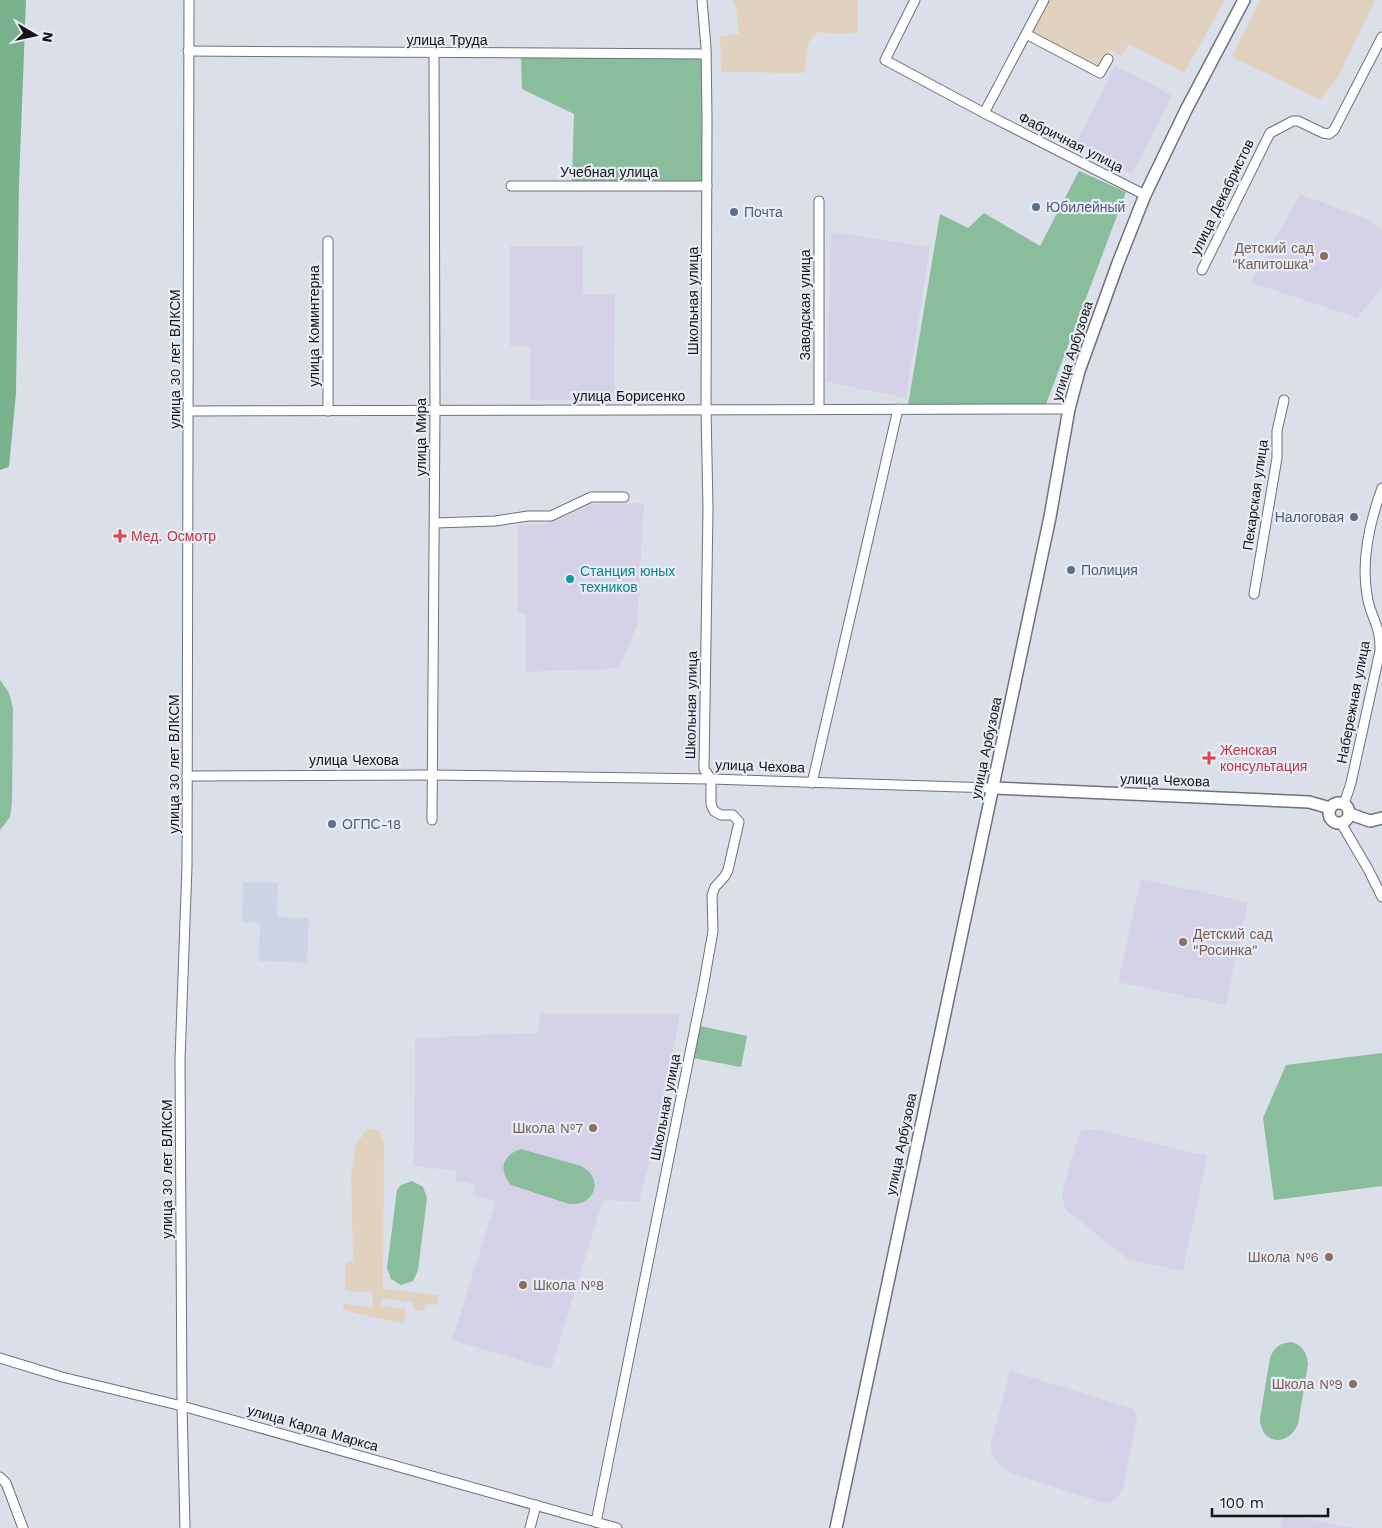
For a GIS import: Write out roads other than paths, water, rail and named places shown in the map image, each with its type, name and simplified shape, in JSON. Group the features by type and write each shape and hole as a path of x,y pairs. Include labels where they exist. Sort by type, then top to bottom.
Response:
{"street":[{"name":"улица 30 лет ВЛКСМ","path":"185,1528 182,1406 180,1060 187,776 189,0"},
{"name":"Школьная улица","path":"596,1522 713,931 712,895 715,887 728,870 739,822 733,815 714,811 711,804 711,779 704,770 708,509 706,410 706,54 702,0"},
{"name":"Фабричная улица","path":"915,0 885,60 1145,195"},
{"path":"984,113 1044,0"},
{"name":"улица Арбузова","path":"836,1528 1050,517 1069,409 1079,371 1145,195 1186,110 1244,0"},
{"path":"1026,34 1100,73 1108,59"},
{"name":"улица Декабристов","path":"1202,270 1270,133 1294,121 1298,121 1323,133 1329,134 1334,130 1382,39"},
{"name":"улица Труда","path":"188,51 706,54"},
{"name":"улица Мира","path":"432,820 435,410 434,53"},
{"name":"Учебная улица","path":"511,186 707,186"},
{"name":"Заводская улица","path":"819,201 819,409"},
{"name":"улица Коминтерна","path":"328,241 328,411"},
{"name":"Пекарская улица","path":"1254,594 1277,458 1277,431 1284,400"},
{"path":"812,782 898,409"},
{"name":"улица Борисенко","path":"188,411 1069,409"},
{"name":"Набережная улица","path":"1344,804 1351,782 1380,651 1378,627 1367,598 1365,564 1372,521 1382,488"},
{"path":"434,523 495,522 528,516 551,516 591,497 624,497"},
{"name":"улица Чехова","path":"187,776 433,775 711,779 993,788 1309,802 1330,808"},
{"path":"1341,802 1344,804 1348,806 1350,814 1346,821 1338,824 1330,819 1328,811 1332,804 1341,802"},
{"path":"1350,814 1370,821 1382,818"},
{"path":"1341,823 1382,897"},
{"name":"улица Карла Маркса","path":"0,1358 62,1377 182,1406 617,1528"},
{"path":"0,1477 6,1483 23,1528"},
{"path":"530,1528 536,1505"}],"place":[{"name":"Юбилейный","path":"1036,207"},
{"name":"Почта","path":"734,212"},
{"name":"Детский сад \"Капитошка\"","path":"1324,256"},
{"name":"Налоговая","path":"1354,517"},
{"name":"Мед. Осмотр","path":"120,536"},
{"name":"Полиция","path":"1071,570"},
{"name":"Станция юных техников","path":"570,579"},
{"name":"Женская консультация","path":"1209,758"},
{"name":"ОГПС-18","path":"332,824"},
{"name":"Детский сад \"Росинка\"","path":"1183,942"},
{"name":"Школа №7","path":"593,1128"},
{"name":"Школа №6","path":"1329,1257"},
{"name":"Школа №8","path":"523,1285"},
{"name":"Школа №9","path":"1353,1384"}]}
